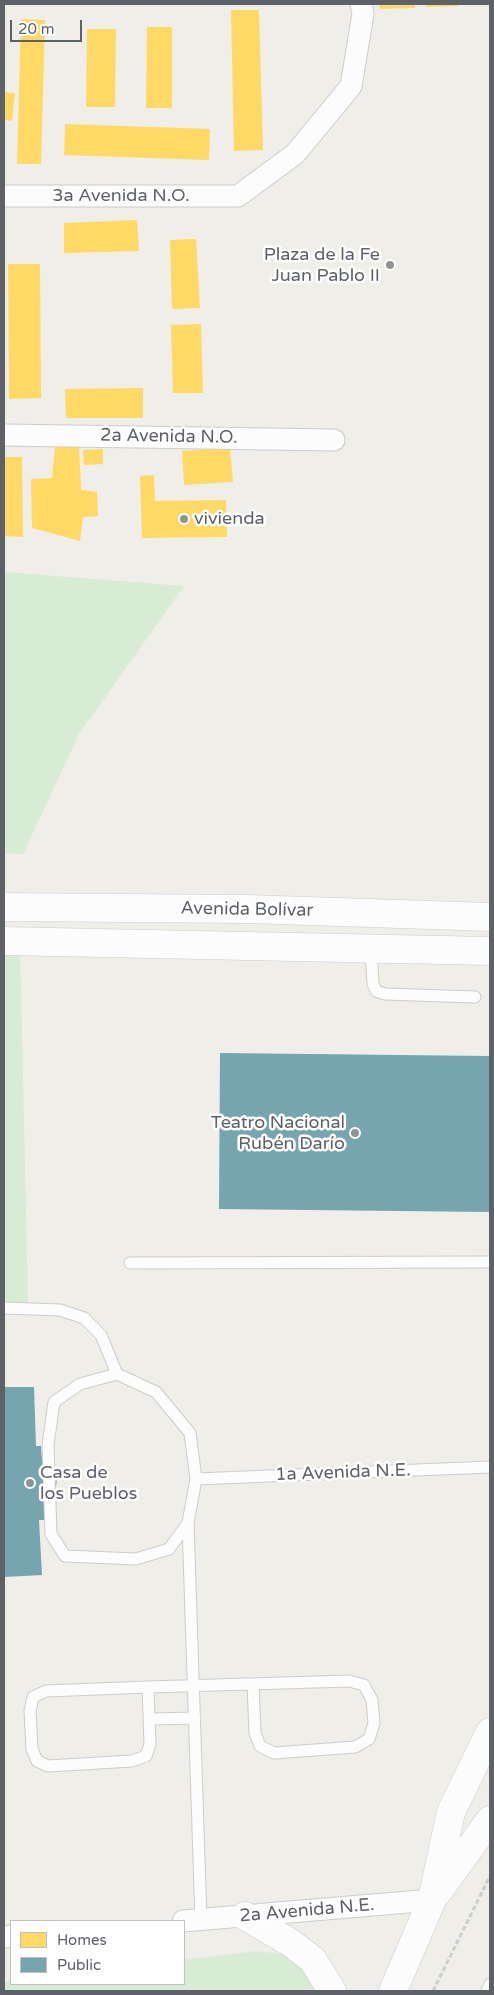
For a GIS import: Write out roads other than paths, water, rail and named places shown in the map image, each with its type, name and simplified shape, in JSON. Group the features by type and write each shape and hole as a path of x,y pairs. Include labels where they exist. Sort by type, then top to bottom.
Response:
{"street":[{"name":"3a Avenida N.O.","path":"4,196 238,196 295,154 351,86 363,14 361,4"},
{"name":"2a Avenida N.O.","path":"4,434 334,440"},
{"name":"Avenida Bolívar","path":"4,907 257,909 490,917"},
{"name":"Avenida Bolívar","path":"4,941 490,951"},
{"path":"393,1991 432,1900 451,1812 490,1732"},
{"path":"432,1900 490,1820"},
{"name":"2a Avenida N.E.","path":"192,1920 432,1900"},
{"path":"245,1916 291,1943 313,1960 332,1991"}],"lane":[{"path":"371,949 373,984 376,991 385,994 475,996"},
{"path":"130,1263 490,1262"},
{"path":"4,1308 60,1310 84,1318 101,1335 117,1374"},
{"path":"188,1523 169,1549 136,1559 64,1556 51,1534 48,1445 54,1402 80,1384 117,1374 156,1392 190,1433 196,1479 188,1523 195,1718 192,1920"},
{"name":"1a Avenida N.E.","path":"196,1479 490,1467"},
{"path":"148,1687 150,1744 146,1756 132,1761 48,1766 36,1761 32,1749 30,1711 33,1697 46,1691 148,1687 349,1681 364,1685 372,1700 374,1723 369,1739 355,1747 274,1753 260,1746 255,1733 252,1684"},
{"path":"150,1720 195,1718"},
{"path":"487,1991 490,1984"}],"place":[{"name":"Plaza de la Fe Juan Pablo II","path":"390,265"},
{"name":"vivienda","path":"184,519"},
{"name":"Teatro Nacional Rubén Darío","path":"355,1133"},
{"name":"Casa de los Pueblos","path":"30,1483"}]}
